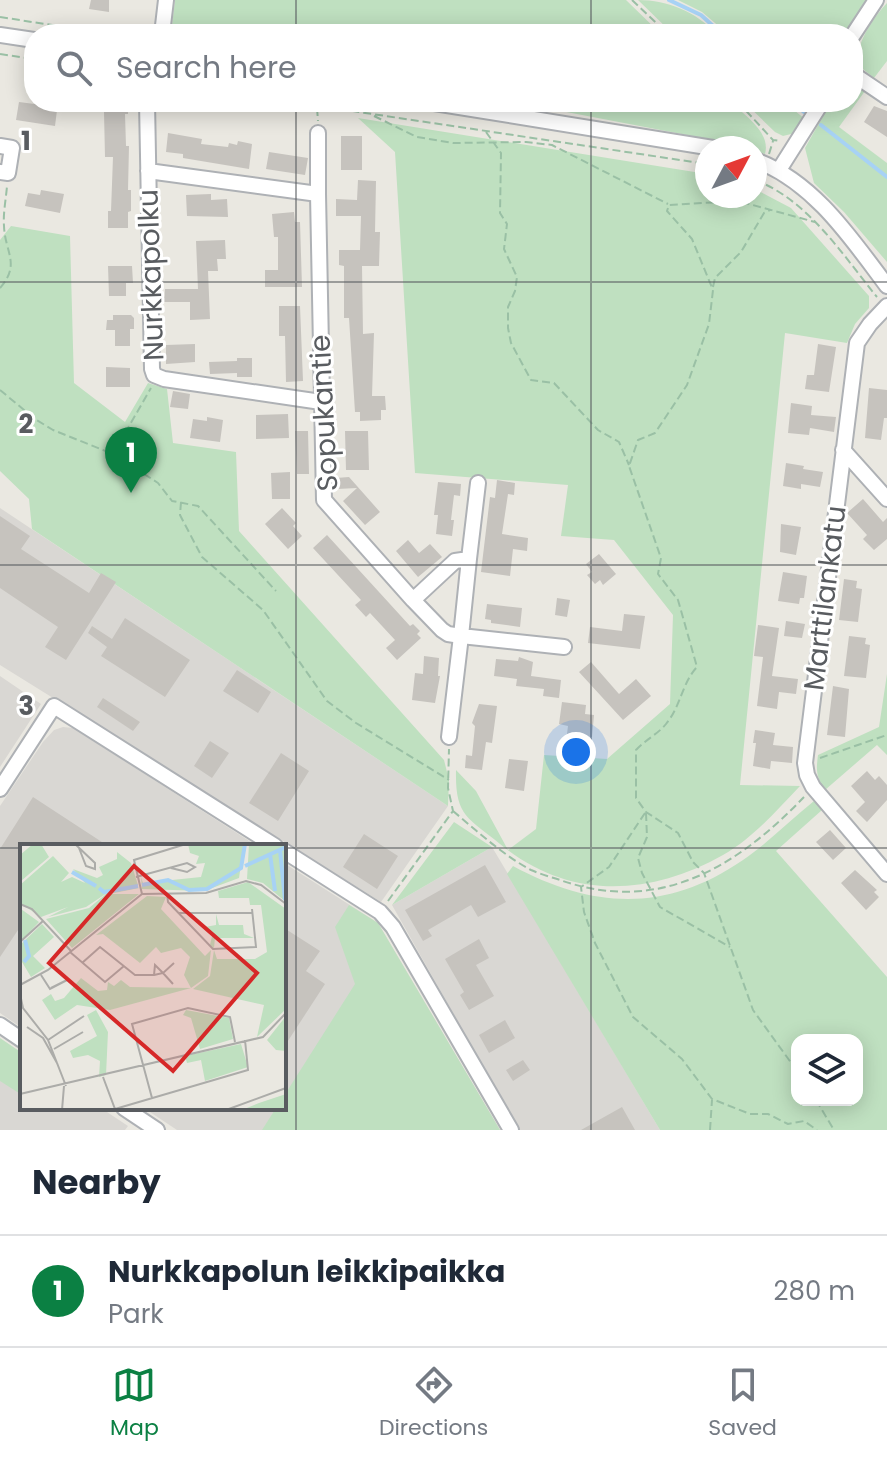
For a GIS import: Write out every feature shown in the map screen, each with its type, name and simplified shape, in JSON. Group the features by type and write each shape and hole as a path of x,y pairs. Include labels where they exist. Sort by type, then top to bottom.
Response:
{"street":[{"path":"163,24 166,0"},
{"path":"860,24 876,0"},
{"path":"0,35 24,39"},
{"path":"863,81 887,97"},
{"name":"Nurkkapolku","path":"147,112 154,375 321,402"},
{"path":"490,112 695,145"},
{"path":"779,170 816,112"},
{"name":"Sopukantie","path":"318,133 324,500 442,630 461,636"},
{"path":"0,146 12,148 4,173"},
{"path":"767,162 816,201 849,236 887,286"},
{"path":"148,171 318,194"},
{"name":"Marttilankatu","path":"886,306 857,343 805,763 813,787 887,874"},
{"path":"843,450 887,499"},
{"path":"449,737 478,483"},
{"path":"413,600 455,561 469,559"},
{"path":"461,636 564,647"},
{"path":"0,789 54,706 272,844"},
{"path":"286,852 380,912 393,927 511,1130"},
{"path":"0,1025 20,1039"},
{"path":"127,1110 157,1130"}],"path":[{"path":"632,0 657,24"},
{"path":"0,17 45,24"},
{"path":"0,54 24,58"},
{"path":"354,112 695,162"},
{"path":"747,112 773,140 796,144"},
{"path":"372,115 417,137 453,143 526,142 552,145 669,205 738,201 815,222"},
{"path":"486,132 501,153 500,213 507,224 504,249 517,277 508,307 511,343 531,380 554,383 598,430 619,442 661,558 658,574 678,600 697,667 688,677 680,701 665,725 636,750 636,798 646,812 678,833 693,862 704,873 753,1010 791,1063"},
{"path":"767,149 773,140"},
{"path":"0,288 11,275 12,262 4,225 4,173"},
{"path":"767,186 781,193 815,222 886,306"},
{"path":"669,205 667,211 692,239 713,290"},
{"path":"629,466 638,440 655,433 687,385 709,324 715,278 741,252 764,213 771,210"},
{"path":"113,454 150,393 154,375"},
{"path":"0,390 53,430 113,454 158,483 172,501 198,506 276,591"},
{"path":"181,502 180,515 202,557 263,610 327,701 356,723 449,780"},
{"path":"805,763 887,735"},
{"path":"380,912 453,811 449,737"},
{"path":"453,811 532,870 581,887 612,892 653,891 704,873 737,857 813,787"},
{"path":"581,887 609,867 646,812"},
{"path":"646,812 647,837 638,858 642,873 660,907 731,947"},
{"path":"581,887 584,912 595,943 633,1017 682,1059 712,1099 750,1114 768,1114 788,1124 804,1121 817,1130"},
{"path":"710,1130 712,1099"},
{"path":"820,1106 834,1130"}],"shaded area":[{"path":"0,508 448,806 381,902 0,665"},
{"path":"0,676 41,704 0,767"},
{"path":"73,728 254,844 20,844 20,1027 0,1013 0,806 54,730"},
{"path":"492,847 660,1130 519,1130 392,905"},
{"path":"286,864 378,923 500,1130 177,1130 147,1110 286,1110"},
{"path":"0,1040 20,1054 20,1110 104,1110 128,1126 125,1130 0,1130"}],"green space":[{"path":"175,0 626,0 651,24 172,24"},
{"path":"638,0 660,2 681,9 706,24 663,24"},
{"path":"678,0 866,0 851,24 716,24 702,12"},
{"path":"887,3 887,61 874,78 863,69 863,39"},
{"path":"566,112 742,112 763,136 695,137"},
{"path":"754,112 796,112 805,119 795,133 783,136"},
{"path":"825,112 850,112 839,127 887,163 887,262 814,183 805,148"},
{"path":"358,118 695,172 695,208 767,208 767,195 791,208 869,296 869,308 855,324 847,343 785,333 740,785 800,786 744,841 695,869 637,885 609,886 581,883 553,875 508,850 536,829 544,755 607,759 670,704 673,615 614,540 561,536 568,485 415,473 395,152"},
{"path":"11,226 70,236 74,383 125,422 148,383 167,389 173,443 236,452 239,531 444,760 449,780 448,806 32,529 29,499 0,471 0,240"},
{"path":"887,674 887,755 877,745 825,790 817,773 818,755 879,727"},
{"path":"456,770 476,791 508,849 465,814 458,797"},
{"path":"814,801 822,810 776,851 887,977 887,1130 660,1130 507,874 513,866 572,891 629,899 657,897 714,877 752,853"},
{"path":"454,822 492,847 392,905"},
{"path":"349,905 378,923 500,1130 262,1130 275,1110 286,1110 286,1093 355,984 335,927"},
{"path":"0,1038 20,1052 20,1094 0,1081"}],"building":[{"path":"91,0 109,0 109,12 89,9"},
{"path":"19,102 24,103 24,112 57,112 55,126 16,120"},
{"path":"874,106 887,111 887,137 864,122"},
{"path":"104,112 128,112 125,114 131,211 128,212 128,228 108,228 113,157 105,157"},
{"path":"168,133 202,139 201,144 228,147 229,143 237,145 238,141 252,144 249,169 183,158 183,154 166,152"},
{"path":"341,136 362,136 362,170 341,170"},
{"path":"269,152 308,158 305,175 266,169"},
{"path":"358,180 376,181 375,232 380,232 379,266 362,266 363,334 374,333 372,396 385,396 386,410 381,410 381,420 360,421 360,412 355,412 349,318 344,318 344,266 339,265 339,250 360,250 361,216 336,216 336,199 357,200"},
{"path":"41,190 64,194 60,213 25,206 28,193 40,195"},
{"path":"211,194 211,200 227,199 228,217 187,216 186,195"},
{"path":"294,212 295,222 300,222 302,287 265,287 265,270 278,270 278,237 274,237 272,214"},
{"path":"225,240 226,259 217,259 218,271 208,271 210,319 190,320 190,302 164,302 165,289 198,289 196,241"},
{"path":"108,266 132,266 133,283 126,283 126,296 109,296"},
{"path":"279,306 300,306 303,381 286,382 285,336 279,336"},
{"path":"113,315 131,315 134,318 134,329 130,329 130,346 115,346 115,330 106,330 107,320 113,320"},
{"path":"195,344 195,362 166,364 166,345"},
{"path":"818,344 836,347 829,392 805,389 807,375 814,375"},
{"path":"237,358 252,358 252,377 237,377 237,373 210,374 209,362 237,361"},
{"path":"106,367 130,368 130,387 106,387"},
{"path":"869,388 887,390 887,418 884,418 881,440 865,438"},
{"path":"173,391 190,394 188,409 170,407"},
{"path":"791,403 812,406 811,415 836,417 834,432 810,428 809,435 788,433"},
{"path":"288,414 289,438 256,439 256,415"},
{"path":"207,417 223,420 220,442 190,438 193,419 207,421"},
{"path":"295,431 308,431 309,474 297,474"},
{"path":"345,431 368,431 369,470 346,470"},
{"path":"786,463 823,472 820,487 801,484 801,489 783,486"},
{"path":"290,472 290,499 272,499 271,473"},
{"path":"349,477 380,512 365,525 343,501 357,488 337,489 336,478"},
{"path":"497,480 515,483 514,495 508,494 502,534 528,538 527,551 513,549 510,576 481,572 490,497 495,498"},
{"path":"438,482 461,484 460,496 454,495 452,536 436,534 438,515 434,515"},
{"path":"863,499 883,522 887,518 887,539 874,550 863,539 867,535 847,513"},
{"path":"282,508 296,523 293,526 302,536 288,549 265,524"},
{"path":"0,516 30,536 21,549 89,593 101,573 116,582 66,660 45,647 58,627 0,588"},
{"path":"781,524 801,527 796,555 780,552"},
{"path":"327,535 410,626 413,624 420,631 417,634 421,638 397,660 386,648 395,640 370,613 366,617 355,605 361,600 313,548"},
{"path":"408,540 419,553 430,544 442,557 418,577 396,551"},
{"path":"599,554 616,574 603,585 600,580 595,584 587,575 592,572 586,564"},
{"path":"783,572 807,576 804,598 800,598 799,604 778,601"},
{"path":"844,579 857,581 856,588 862,589 858,622 839,620"},
{"path":"557,598 570,600 567,617 555,615"},
{"path":"487,604 522,608 520,627 491,623 491,620 485,619"},
{"path":"624,614 645,616 640,649 588,643 590,627 622,631"},
{"path":"125,618 190,660 165,697 101,656 107,647 88,633 92,626 112,639"},
{"path":"786,621 805,624 802,638 784,636"},
{"path":"758,625 779,628 772,676 798,679 796,694 779,692 777,709 757,706 763,657 754,656"},
{"path":"849,636 866,638 865,644 870,645 866,678 844,676"},
{"path":"424,656 439,658 440,676 435,703 412,700 415,673 423,674"},
{"path":"519,657 533,662 531,676 561,680 559,698 543,696 544,689 516,686 517,679 494,676 496,659 518,661"},
{"path":"591,662 619,694 636,679 651,696 623,720 579,672"},
{"path":"237,670 271,692 258,713 223,691"},
{"path":"833,686 849,689 845,737 827,735"},
{"path":"103,698 140,722 133,731 97,707"},
{"path":"562,702 586,705 585,714 594,715 592,737 567,734 568,726 559,724"},
{"path":"479,704 497,706 492,743 486,742 482,770 465,768 466,755 472,756 475,726 472,723"},
{"path":"755,730 775,733 773,745 793,747 792,763 771,761 770,769 753,766"},
{"path":"210,741 229,753 212,778 194,766"},
{"path":"281,753 309,771 278,821 249,803"},
{"path":"509,759 528,761 524,791 505,788"},
{"path":"867,771 875,780 879,776 887,785 887,800 867,822 856,811 865,802 851,786"},
{"path":"33,797 105,844 20,844 20,927 0,957 0,849"},
{"path":"830,830 846,848 833,860 816,842"},
{"path":"364,834 398,856 377,889 343,867"},
{"path":"485,865 506,902 478,917 471,905 428,930 432,936 423,941 405,910"},
{"path":"855,870 877,890 874,892 879,897 866,910 841,883"},
{"path":"286,929 320,951 306,971 325,984 286,1044"},
{"path":"479,939 489,958 476,965 494,996 469,1010 460,995 464,992 445,959"},
{"path":"505,1020 515,1038 489,1053 479,1035"},
{"path":"523,1060 530,1070 513,1081 506,1070"},
{"path":"622,1107 635,1130 581,1130"}],"waterway":[{"path":"669,0 701,15 711,24"},
{"path":"821,125 887,177"}],"place":[{"name":"Nurkkapolun leikkipaikka","path":"131,493"}]}
